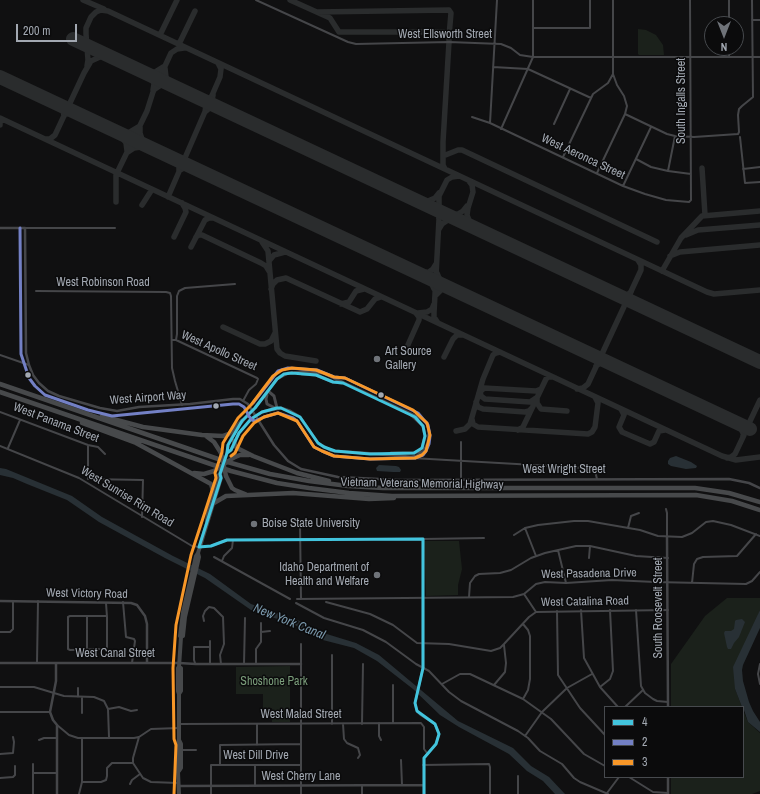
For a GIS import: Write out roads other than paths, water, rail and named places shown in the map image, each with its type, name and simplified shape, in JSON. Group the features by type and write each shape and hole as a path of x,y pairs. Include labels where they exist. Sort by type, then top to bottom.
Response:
{"highway":[{"path":"0,384 70,408 135,426 202,435 227,436 242,421"},
{"name":"Vietnam Veterans Memorial Highway","path":"0,392 213,465 270,481 309,488 349,493 431,496 696,495 732,501 760,510"},
{"name":"Vietnam Veterans Memorial Highway","path":"70,408 234,464 282,476 323,483 359,487 407,488 695,488 729,493 760,502"},
{"path":"50,409 136,443 211,484 213,491"},
{"path":"202,435 214,442 221,453 229,484 235,490 244,494 293,493 369,499 431,496"},
{"path":"234,441 235,446 253,456 296,473 317,479 343,483 407,488"},
{"path":"190,472 201,475 208,474 233,458 245,455 253,456"},
{"path":"214,503 226,496 253,494"}],"main road":[{"path":"207,521 209,505 217,477 220,474 228,453 228,445 242,421 252,412 268,391 280,376 288,373 323,373 420,417 425,421 428,427 427,447 422,454 411,457 335,451 324,448 318,443 300,418 290,411 267,404 266,398 268,391"},
{"path":"292,373 316,375 333,382 344,383 410,414 423,426 425,436 424,443 419,451 409,454 377,454"},
{"path":"268,391 274,396 277,408"},
{"path":"228,453 231,450 234,441 255,416 262,412 277,408"},
{"path":"179,794 178,750 181,668 179,665 181,637 183,636 193,574 199,557 198,553 221,478 220,474"},
{"path":"179,740 181,744 181,768 179,770"}],"street":[{"name":"West Ellsworth Street","path":"256,0 353,43 449,42 495,44 506,46 520,55 533,58 760,57"},
{"path":"490,124 497,0"},
{"path":"500,129 533,58 533,0"},
{"path":"533,28 590,28 590,0"},
{"path":"597,173 626,110 626,101 613,74 613,0"},
{"name":"South Ingalls Street","path":"690,0 690,202"},
{"path":"729,0 729,16"},
{"path":"625,114 651,127 675,136 691,138 738,134 739,109 753,97 752,0"},
{"path":"752,20 760,20"},
{"path":"493,67 528,69 591,98"},
{"path":"563,157 591,98 595,92 608,83 613,74"},
{"path":"554,124 570,89"},
{"name":"West Aeronca Street","path":"472,117 563,157 623,186 666,200 690,202"},
{"path":"623,186 651,127"},
{"path":"668,171 675,136"},
{"path":"740,137 745,183 760,182"},
{"path":"636,160 651,167 691,174"},
{"path":"744,169 760,167"},
{"path":"0,228 116,228"},
{"path":"0,355 28,365 26,353 25,228"},
{"path":"176,340 177,296 179,291 185,288 235,284"},
{"name":"West Robinson Road","path":"36,291 170,293 172,340"},
{"path":"172,340 174,378 182,405"},
{"name":"West Apollo Street","path":"172,340 176,340 258,379 256,384 249,390 243,401"},
{"name":"West Airport Way","path":"28,365 36,379 48,391 100,408 117,411 139,407 182,405 233,399 243,401"},
{"path":"243,401 248,404 252,412"},
{"name":"West Panama Street","path":"0,412 88,445 98,447 105,454"},
{"name":"West Wright Street","path":"252,412 282,456 288,461 301,469 338,477 374,480 729,479 749,483 760,488"},
{"path":"8,448 20,419"},
{"path":"461,480 462,442"},
{"path":"88,445 87,480 143,480 142,517"},
{"name":"West Sunrise Rim Road","path":"0,446 87,480 142,517 192,546 200,547"},
{"path":"411,457 592,469 596,473 597,479"},
{"name":"South Roosevelt Street","path":"666,509 668,558 668,706"},
{"path":"628,528 631,516 639,513"},
{"path":"514,535 525,528 538,525 588,521 640,530 658,536 667,537 687,535 709,521 731,525 760,536"},
{"path":"300,523 301,599"},
{"path":"525,528 536,556"},
{"path":"692,584 694,564 697,559 703,557 737,556 756,534"},
{"path":"200,547 211,546 227,540 484,538"},
{"path":"423,539 423,668 415,703 417,711 435,724 439,730 439,738 436,744 424,758 424,794"},
{"path":"222,561 232,548 233,540"},
{"path":"469,597 470,585 475,576 511,570 536,556 576,546 590,546 636,556 668,558"},
{"path":"589,558 590,546"},
{"path":"558,550 566,583"},
{"path":"214,557 290,599"},
{"name":"West Pasadena Drive","path":"298,599 513,597 524,594 533,586 541,582 566,583 612,580 692,584 746,584 752,581 760,572"},
{"path":"524,594 536,612"},
{"name":"West Victory Road","path":"0,601 131,602 137,605 145,616 147,624 147,663"},
{"path":"0,632 10,632 13,629 13,601"},
{"path":"36,663 38,602"},
{"path":"106,602 107,616 106,649 68,649 68,617 107,616"},
{"path":"123,602 125,609 126,637 134,639 135,641 132,663"},
{"path":"326,602 370,614 393,625 417,643 423,643"},
{"path":"296,603 324,618 369,633 386,642 416,664 429,671 461,701 525,736 540,751 562,764 574,778 580,782 608,794 617,778"},
{"path":"204,621 205,611 209,607 214,608 223,617 224,644 220,655 221,664"},
{"path":"581,610 584,654 600,687 617,706"},
{"name":"West Catalina Road","path":"423,643 449,644 491,651 500,648 536,612 581,610 668,610"},
{"path":"600,687 610,679 613,671 610,610"},
{"path":"636,610 641,686 643,690 653,699 668,702"},
{"path":"556,611 558,672 560,678 580,708 604,734"},
{"path":"87,616 87,650"},
{"path":"244,664 245,618"},
{"path":"256,664 256,649 261,642 261,623"},
{"path":"522,699 528,690 530,679 531,640 530,633 523,624"},
{"path":"261,632 270,631"},
{"path":"210,641 210,664"},
{"path":"301,644 301,794"},
{"path":"494,685 505,672 506,663 504,644"},
{"path":"196,664 194,660 194,647 210,647"},
{"path":"332,655 332,724"},
{"name":"West Canal Street","path":"0,663 147,663 179,665 301,664"},
{"path":"56,663 56,681 50,712 57,725 56,794"},
{"path":"362,724 363,664"},
{"path":"760,664 758,674 760,684"},
{"path":"525,736 542,712 567,688 592,673"},
{"path":"442,684 454,677 465,674 474,676 522,699 551,719 584,754 604,765"},
{"path":"393,685 393,723"},
{"path":"0,687 34,687 64,696 99,698 104,701 108,709 109,738"},
{"path":"78,688 78,696"},
{"path":"626,706 643,690"},
{"path":"82,697 82,713"},
{"path":"108,709 119,708 131,711 137,710"},
{"path":"0,712 50,712"},
{"path":"379,723 379,736 381,740"},
{"path":"257,724 257,745"},
{"name":"West Malad Street","path":"57,725 69,736 82,738 109,738 139,737 151,729 179,726 257,724 422,724 424,749 427,753"},
{"path":"343,724 344,739 347,743 358,748 360,755 358,758"},
{"path":"0,754 11,754 14,752 13,737"},
{"path":"130,784 132,780 140,774 133,758 139,737"},
{"path":"39,740 44,738 57,738"},
{"path":"79,794 82,782 82,738"},
{"path":"220,765 220,745 301,744"},
{"path":"181,750 196,750"},
{"path":"401,760 402,785"},
{"path":"82,782 101,782 106,780 108,776 107,768 112,763 134,763"},
{"path":"33,764 33,794"},
{"name":"West Dill Drive","path":"211,786 211,765 301,765"},
{"path":"255,765 255,786"},
{"path":"423,765 490,765 490,794"},
{"path":"0,778 13,777 15,775 15,766"},
{"path":"33,773 56,773"},
{"name":"West Cherry Lane","path":"140,774 145,780 151,782 179,785 424,785"},
{"path":"518,776 518,794"},
{"path":"633,778 653,792 668,793 668,778"},
{"path":"362,785 362,794"},
{"path":"211,786 211,794"}],"water":[{"path":"676,456 691,462 697,466 696,468 686,469 668,464 670,458"},
{"path":"379,465 396,466 401,470 400,472 377,471 376,468"},
{"name":"New York Canal","path":"0,468 6,469 72,496 102,517 173,556 210,574 251,604 300,621 317,631 356,643 379,655 458,721 513,748 531,766 549,777 565,794 555,794 543,781 527,771 509,754 440,715 413,689 377,661 354,648 319,639 295,625 251,610 205,578 99,522 67,500 13,478 0,475"},
{"path":"760,610 760,628 742,670 743,681 749,702 760,722 760,732 748,722 744,706 742,706 735,689 733,667"},
{"path":"742,619 745,622 739,637 731,649 728,649 724,633 725,631 731,631 734,629 735,621"}],"place":[{"name":"Art Source Gallery","path":"377,359"},
{"name":"Boise State University","path":"254,524"},
{"name":"Idaho Department of Health and Welfare","path":"377,575"}],"park label":[{"name":"Shoshone Park","path":"274,682"}]}
